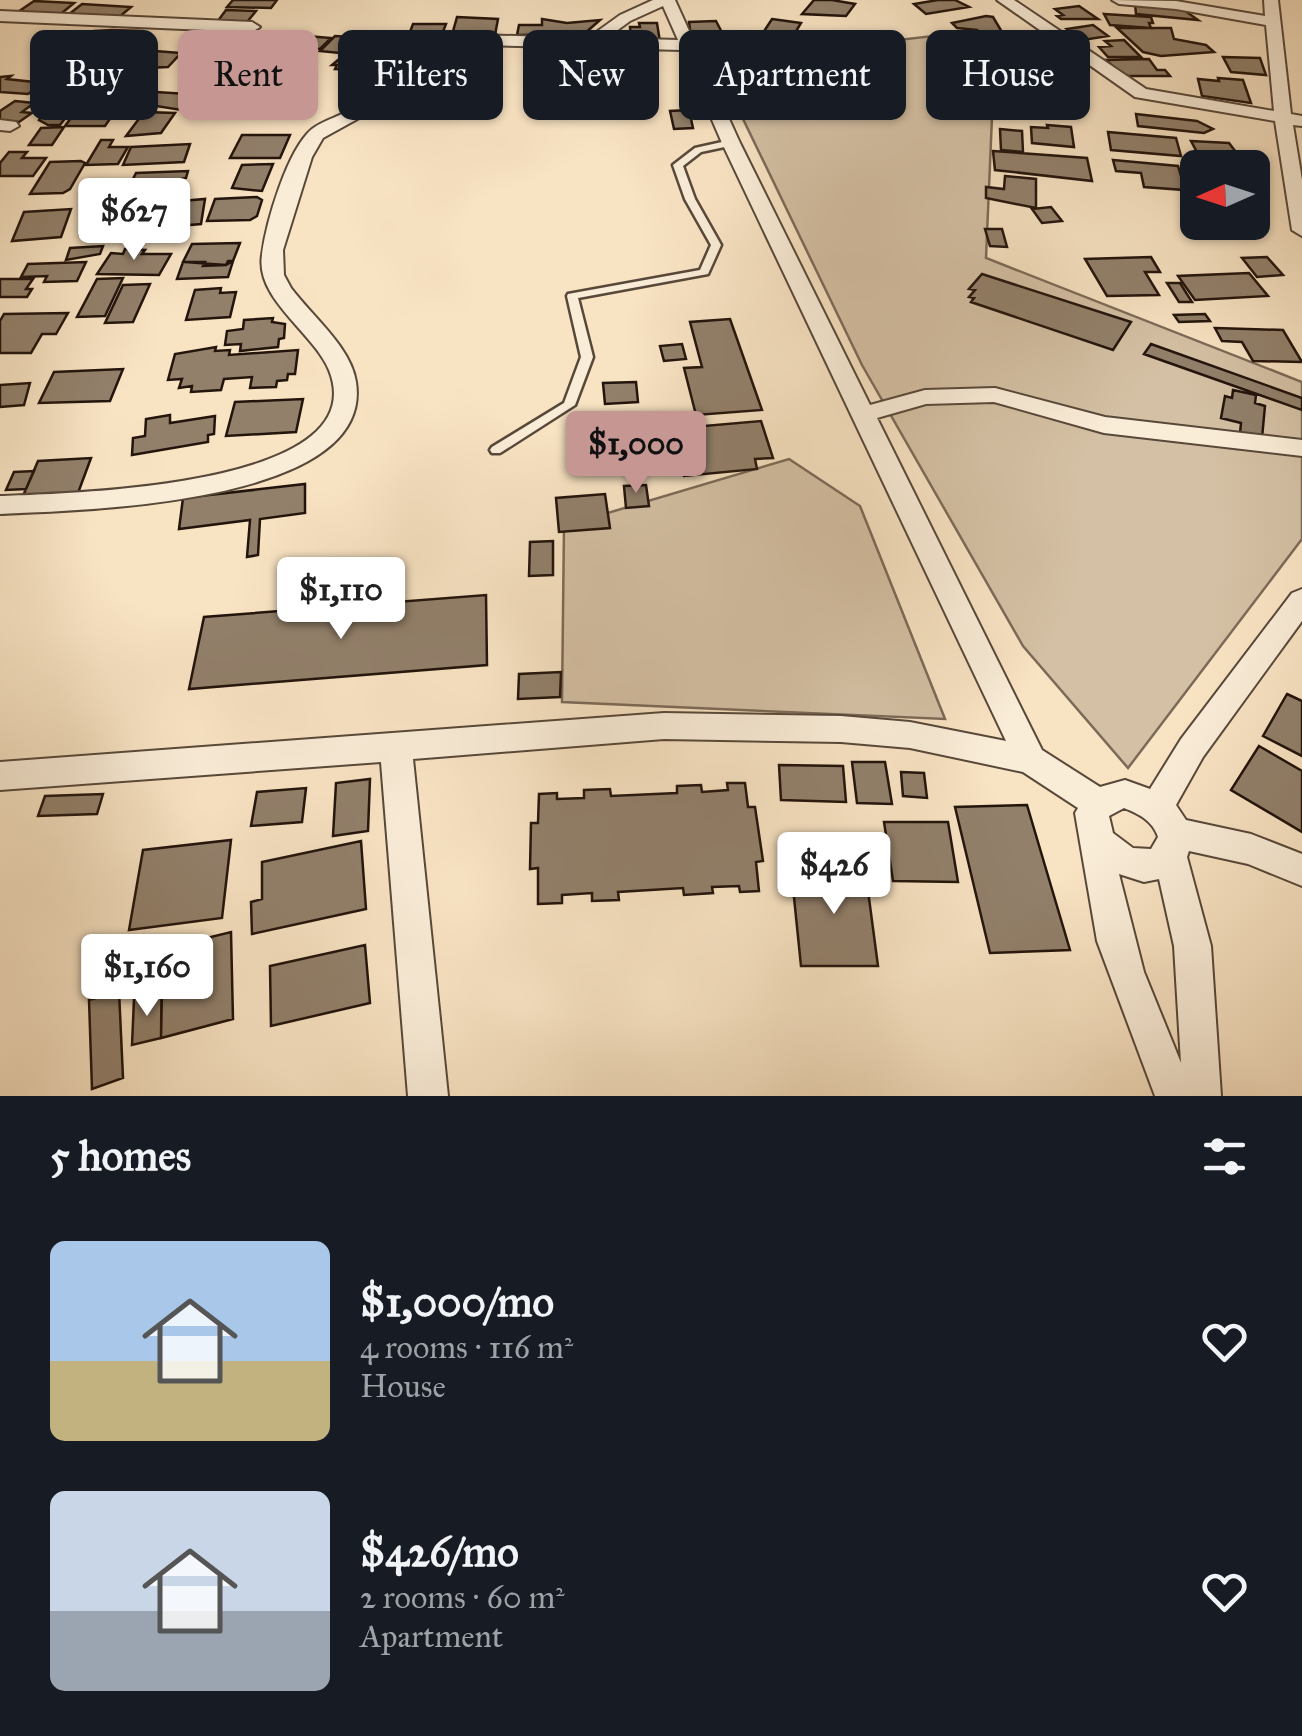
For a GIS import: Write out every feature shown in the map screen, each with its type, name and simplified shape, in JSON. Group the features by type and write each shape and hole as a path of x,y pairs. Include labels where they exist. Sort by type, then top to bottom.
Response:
{"street":[{"path":"0,8 10,0"},
{"path":"609,30 625,18 667,0 679,31"},
{"path":"1004,0 1141,92 1292,120"},
{"path":"1119,0 1176,5 1273,22"},
{"path":"1271,0 1292,120 1302,230"},
{"path":"0,16 252,27"},
{"path":"0,504 187,488 256,475 310,452 336,426 345,384 330,350 279,285 271,264 306,146 320,132 363,109 410,43 438,39 523,41"},
{"path":"720,120 1031,760"},
{"path":"864,414 925,396 995,395 1104,425 1302,448"},
{"path":"1098,841 1125,863 1158,865 1210,721 1302,600"},
{"path":"0,776 664,726 784,727 910,736 1031,760 1098,803"},
{"path":"396,746 428,1096"},
{"path":"1175,1096 1121,969 1108,924 1092,813 1098,803 1125,794 1168,833 1251,849 1302,870"},
{"path":"1168,833 1200,983 1201,1096"}],"lane":[{"path":"496,450 569,405 587,357 572,296 704,272 716,245 690,199 678,165 698,150 731,143"}],"shaded area":[{"path":"926,37 926,120 992,120 986,258 1302,382 1302,539 1128,768 1023,646 862,365 744,120 906,120 906,39"},
{"path":"789,459 860,506 945,719 562,702 564,526"}],"building":[{"path":"233,0 277,0 271,8 227,7"},
{"path":"814,0 855,4 846,16 802,14"},
{"path":"955,0 969,7 926,14 914,4"},
{"path":"34,1 74,3 57,17 15,14"},
{"path":"82,4 131,7 118,18 68,15"},
{"path":"1135,4 1181,8 1198,20 1136,14"},
{"path":"1079,6 1098,19 1061,19 1057,16 1063,15 1055,9"},
{"path":"226,10 256,11 247,22 217,22"},
{"path":"1104,14 1151,17 1153,23 1149,23 1151,28 1110,25"},
{"path":"457,17 498,19 496,30 453,30"},
{"path":"993,17 1001,30 957,28 952,23"},
{"path":"542,19 567,23 600,20 589,30 523,30 523,35 517,35 519,25 542,25"},
{"path":"772,19 801,23 797,30 765,30"},
{"path":"716,21 721,30 690,30 689,22"},
{"path":"639,23 657,23 658,30 630,30 640,27"},
{"path":"413,24 446,24 444,30 411,30"},
{"path":"1093,25 1108,36 1090,39 1090,30 1067,29"},
{"path":"1117,28 1171,28 1174,39 1206,45 1214,52 1161,56 1143,52"},
{"path":"335,36 338,36 338,53 320,51"},
{"path":"318,37 331,38 320,49"},
{"path":"1124,40 1141,57 1108,57 1099,47 1111,46 1105,41"},
{"path":"158,51 178,53 168,67 158,67"},
{"path":"1223,57 1260,58 1266,75 1231,72"},
{"path":"1149,59 1157,70 1165,70 1170,76 1123,76 1106,60"},
{"path":"0,77 30,82 30,93 0,92"},
{"path":"1218,78 1243,80 1251,103 1202,96 1198,79 1219,81"},
{"path":"158,92 178,93 178,109 158,106"},
{"path":"15,101 30,103 22,112 30,114 19,122 0,120 0,111"},
{"path":"670,111 679,111 679,120 691,120 693,128 674,129"},
{"path":"158,112 175,113 161,133 126,136 138,120 158,120"},
{"path":"1136,114 1197,121 1213,129 1204,133 1138,126"},
{"path":"39,120 64,120 60,125"},
{"path":"70,120 109,120 105,126 65,126"},
{"path":"1047,125 1071,127 1074,147 1032,143 1031,127 1048,128"},
{"path":"64,127 52,145 29,145 41,128"},
{"path":"1000,129 1022,131 1023,152 1001,150"},
{"path":"1108,132 1176,138 1180,156 1111,150"},
{"path":"242,135 290,135 280,158 230,158"},
{"path":"101,140 113,140 109,147 128,147 118,164 86,165"},
{"path":"1191,141 1229,143 1234,150 1196,150"},
{"path":"190,144 184,162 123,165 131,147"},
{"path":"993,151 1087,158 1092,181 995,170"},
{"path":"9,152 27,152 22,158 46,158 33,176 0,176 0,163"},
{"path":"1113,160 1178,166 1180,190 1144,187 1141,173 1116,171"},
{"path":"50,162 85,163 70,189 63,193 30,194"},
{"path":"273,164 262,191 232,188 242,165"},
{"path":"188,171 186,178 171,181 166,192 126,193 136,173"},
{"path":"1005,176 1036,179 1036,208 986,198 986,187 1004,189"},
{"path":"205,199 201,224 165,227 170,202"},
{"path":"215,199 262,200 257,216 250,220 207,221"},
{"path":"162,200 156,228 121,232 127,204"},
{"path":"112,204 108,232 80,235 85,207"},
{"path":"1051,207 1062,221 1042,223 1032,209"},
{"path":"71,209 61,237 12,241 24,212"},
{"path":"985,229 1002,229 1007,247 990,246"},
{"path":"240,243 233,261 226,265 183,262 192,244"},
{"path":"103,246 100,254 66,260 70,248"},
{"path":"125,249 145,250 142,254 171,254 159,275 97,274 111,253 123,254"},
{"path":"1151,257 1160,272 1145,272 1159,295 1107,296 1085,259"},
{"path":"1267,257 1283,275 1257,277 1242,258"},
{"path":"233,261 228,277 177,279 183,262 205,262 203,266 226,265"},
{"path":"86,262 77,281 44,282 47,276 21,277 28,264"},
{"path":"1249,273 1268,296 1195,300 1178,276"},
{"path":"982,274 1131,322 1113,350 971,302 974,298 969,297 975,290 969,289"},
{"path":"123,278 105,316 77,317 97,279"},
{"path":"0,279 33,279 26,289 32,289 27,297 0,297"},
{"path":"1167,283 1180,283 1192,302 1179,302"},
{"path":"150,284 133,322 105,323 123,285"},
{"path":"221,288 220,293 236,292 230,317 186,320 195,290"},
{"path":"68,313 56,334 42,334 31,353 0,353 0,321 4,314"},
{"path":"1205,314 1210,321 1179,322 1174,315"},
{"path":"273,318 272,322 285,324 284,338 279,339 278,347 240,351 241,344 225,345 227,331 243,329 244,320"},
{"path":"730,319 762,410 696,415 684,368 702,367 690,322"},
{"path":"1215,328 1283,330 1302,362 1253,361 1242,342 1222,341"},
{"path":"682,344 686,359 664,361 660,346"},
{"path":"1151,344 1302,398 1302,410 1144,354"},
{"path":"216,347 215,351 230,350 229,355 298,350 295,374 277,381 276,387 250,388 252,377 224,379 221,390 191,392 192,386 179,388 182,379 168,380 175,354"},
{"path":"123,369 110,401 39,403 54,372"},
{"path":"636,382 638,402 605,404 603,383"},
{"path":"30,383 24,405 0,407 0,385"},
{"path":"1233,390 1256,395 1255,403 1265,406 1262,438 1240,433 1241,423 1221,418 1225,396 1232,398"},
{"path":"303,399 296,432 226,436 235,402"},
{"path":"170,415 170,423 215,416 214,434 208,435 208,442 132,455 133,438 145,436 146,419"},
{"path":"761,421 773,458 755,459 757,469 684,476 672,425"},
{"path":"91,458 78,493 23,496 38,461"},
{"path":"34,471 26,489 6,490 14,472"},
{"path":"305,484 305,513 260,519 258,555 247,557 250,520 179,529 183,498"},
{"path":"646,485 649,506 626,508 624,486"},
{"path":"605,494 610,528 559,532 556,498"},
{"path":"553,541 553,575 529,576 530,542"},
{"path":"486,595 487,665 189,689 204,617"},
{"path":"561,672 560,697 518,699 519,674"},
{"path":"1287,694 1302,701 1302,756 1263,736"},
{"path":"1259,746 1302,771 1302,832 1231,790"},
{"path":"852,762 885,762 892,804 857,803"},
{"path":"779,765 843,766 846,802 781,800"},
{"path":"901,772 924,773 927,798 903,796"},
{"path":"370,779 368,831 333,836 336,783"},
{"path":"727,783 745,783 748,807 755,807 763,861 756,862 759,891 740,892 739,886 712,887 713,893 684,895 683,888 618,892 619,900 592,901 592,893 562,895 562,903 538,904 538,868 530,869 531,823 538,823 539,794 557,793 557,799 584,798 584,790 610,789 611,796 677,793 677,786 701,785 702,792 728,790"},
{"path":"306,788 302,822 251,826 257,792"},
{"path":"103,794 97,814 38,816 45,796"},
{"path":"1027,805 1070,950 990,953 955,807"},
{"path":"884,822 948,822 958,882 893,881"},
{"path":"231,840 222,918 129,930 143,850"},
{"path":"361,841 366,909 252,934 251,902 262,899 262,862"},
{"path":"791,868 865,868 878,966 801,966"},
{"path":"231,932 233,1019 161,1038 162,949"},
{"path":"365,945 370,1003 271,1026 270,966"},
{"path":"119,991 123,1078 92,1089 89,1000"},
{"path":"162,992 161,1038 132,1045 134,999"}]}
